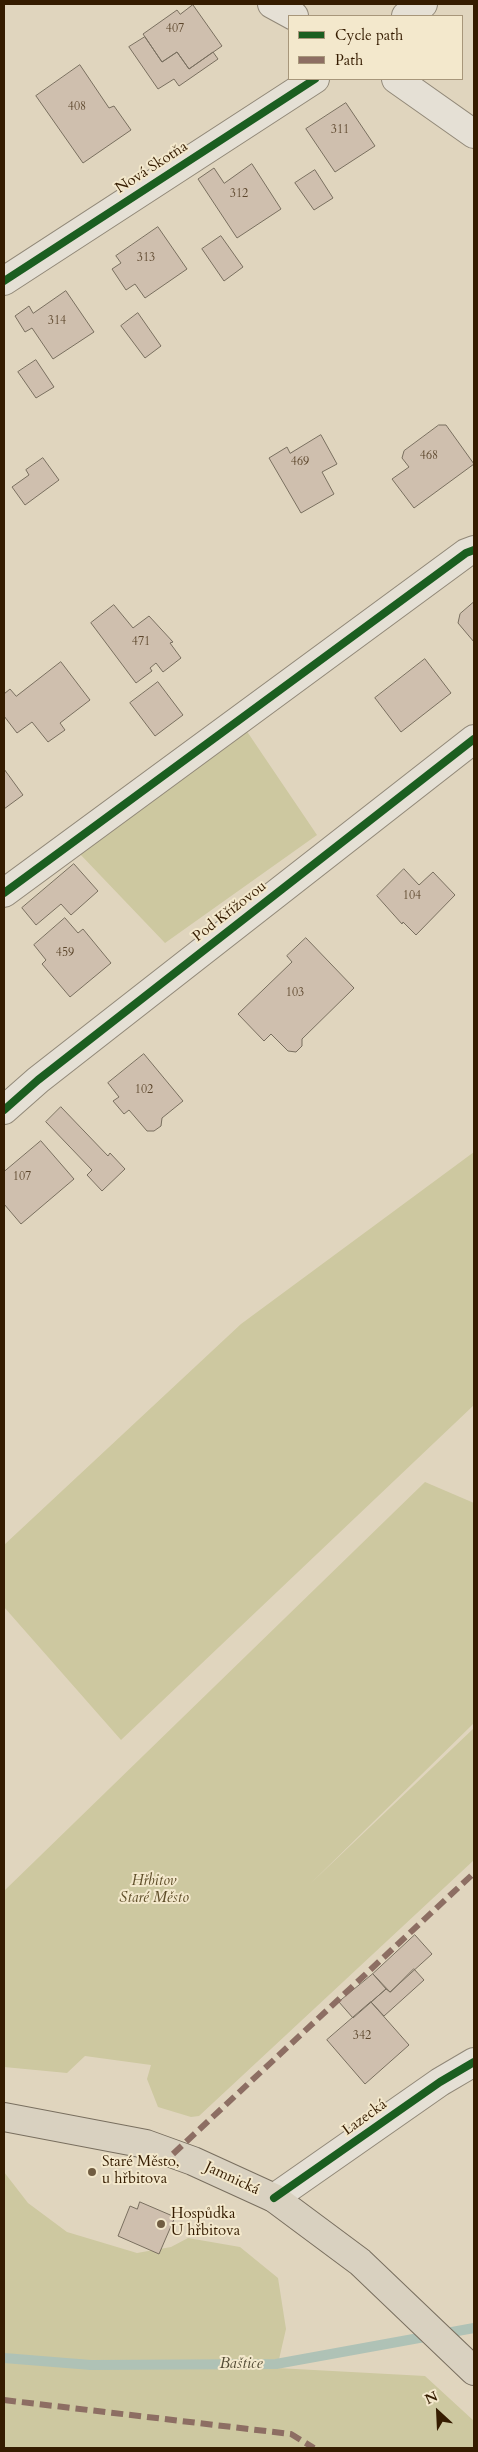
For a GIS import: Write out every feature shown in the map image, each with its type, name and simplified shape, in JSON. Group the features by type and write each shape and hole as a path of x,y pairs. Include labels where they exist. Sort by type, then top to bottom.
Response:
{"main road":[{"name":"Jamnická","path":"4,2117 146,2144 193,2161 274,2198 360,2262 474,2371"}],"street":[{"path":"272,4 292,15"},
{"path":"407,15 423,4"},
{"name":"Nová Skotňa","path":"4,281 313,80"},
{"path":"397,80 474,134"},
{"path":"4,893 466,553 474,550"},
{"name":"Pod Křížovou","path":"4,1110 46,1074 474,738"},
{"name":"Lazecká","path":"274,2198 440,2082 474,2062"}],"green space":[{"path":"246,730 317,835 165,943 79,853"},
{"path":"474,1152 474,1405 121,1740 4,1607 4,1545 241,1324"},
{"name":"Hřbitov Staré Město","path":"425,1482 474,1503 474,1723 310,1884 474,1728 474,1860 199,2116 191,2117 158,2107 147,2079 151,2065 85,2056 67,2073 4,2067 4,1891"},
{"path":"4,2172 28,2203 67,2232 137,2253 171,2247 188,2238 240,2247 278,2278 286,2329 277,2368 425,2376 474,2421 474,2448 4,2448"}],"building":[{"path":"193,5 222,46 189,69 177,52 162,62 143,34 177,10 180,14"},
{"path":"145,37 162,62 177,52 189,69 213,52 218,59 179,86 174,79 158,89 129,47"},
{"path":"80,65 109,108 114,106 131,130 83,163 36,96"},
{"path":"346,103 375,146 335,172 306,129"},
{"path":"252,164 281,209 237,238 198,179 214,168 224,183"},
{"path":"315,170 333,198 314,210 295,183"},
{"path":"158,227 187,269 145,298 135,284 126,290 112,269 121,263 116,256"},
{"path":"221,236 243,267 224,281 202,249"},
{"path":"66,291 94,332 53,359 32,328 25,332 15,316 29,306 33,313"},
{"path":"138,313 161,346 145,358 121,326"},
{"path":"36,360 54,387 36,398 18,372"},
{"path":"439,425 446,425 474,464 414,508 392,479 409,467 402,458 404,451"},
{"path":"321,435 337,464 322,472 334,494 301,513 269,458 287,447 290,453"},
{"path":"43,458 59,480 25,505 12,487 29,475 26,470"},
{"path":"474,602 474,642 458,623 460,614"},
{"path":"114,605 133,628 149,616 173,642 170,643 181,658 163,672 156,663 150,668 152,671 136,683 91,623"},
{"path":"425,659 451,693 401,732 375,698"},
{"path":"61,662 90,700 60,723 65,730 48,742 32,722 17,733 4,716 4,694 10,689 16,696"},
{"path":"158,682 183,715 155,736 130,703"},
{"path":"4,769 23,795 4,809"},
{"path":"74,864 98,891 71,915 61,904 36,925 22,908"},
{"path":"404,869 419,885 433,872 455,895 416,935 403,922 402,924 377,896"},
{"path":"65,918 78,933 83,929 111,963 70,997 42,964 46,960 34,945"},
{"path":"306,938 354,988 302,1039 302,1046 296,1052 288,1051 271,1034 264,1041 238,1014 292,962 287,956"},
{"path":"144,1054 183,1101 162,1118 161,1126 154,1131 147,1131 129,1110 124,1114 113,1101 119,1097 108,1083"},
{"path":"61,1107 108,1156 110,1153 125,1169 102,1191 87,1175 92,1170 46,1122"},
{"path":"41,1141 74,1179 21,1224 4,1204 4,1172"},
{"path":"415,1935 432,1954 390,1992 373,1974"},
{"path":"414,1969 424,1980 384,2016 371,2002 386,1989 390,1992"},
{"path":"373,1974 386,1989 353,2018 339,2002"},
{"path":"371,2002 409,2045 365,2084 327,2040"},
{"path":"140,2202 175,2217 159,2254 118,2236 130,2206 137,2209"}],"waterway":[{"name":"Baštice","path":"4,2358 91,2365 276,2364 474,2328"}],"marked path":[{"path":"173,2154 474,1873"},
{"path":"4,2400 291,2434 314,2448"}],"cycle path":[{"path":"4,281 313,80"},
{"path":"4,893 466,553 474,550"},
{"path":"4,1110 38,1080 474,739"},
{"path":"274,2198 440,2082 474,2062"}],"place":[{"name":"Staré Město, u hřbitova","path":"92,2172"},
{"name":"Hospůdka U hřbitova","path":"161,2224"}]}
